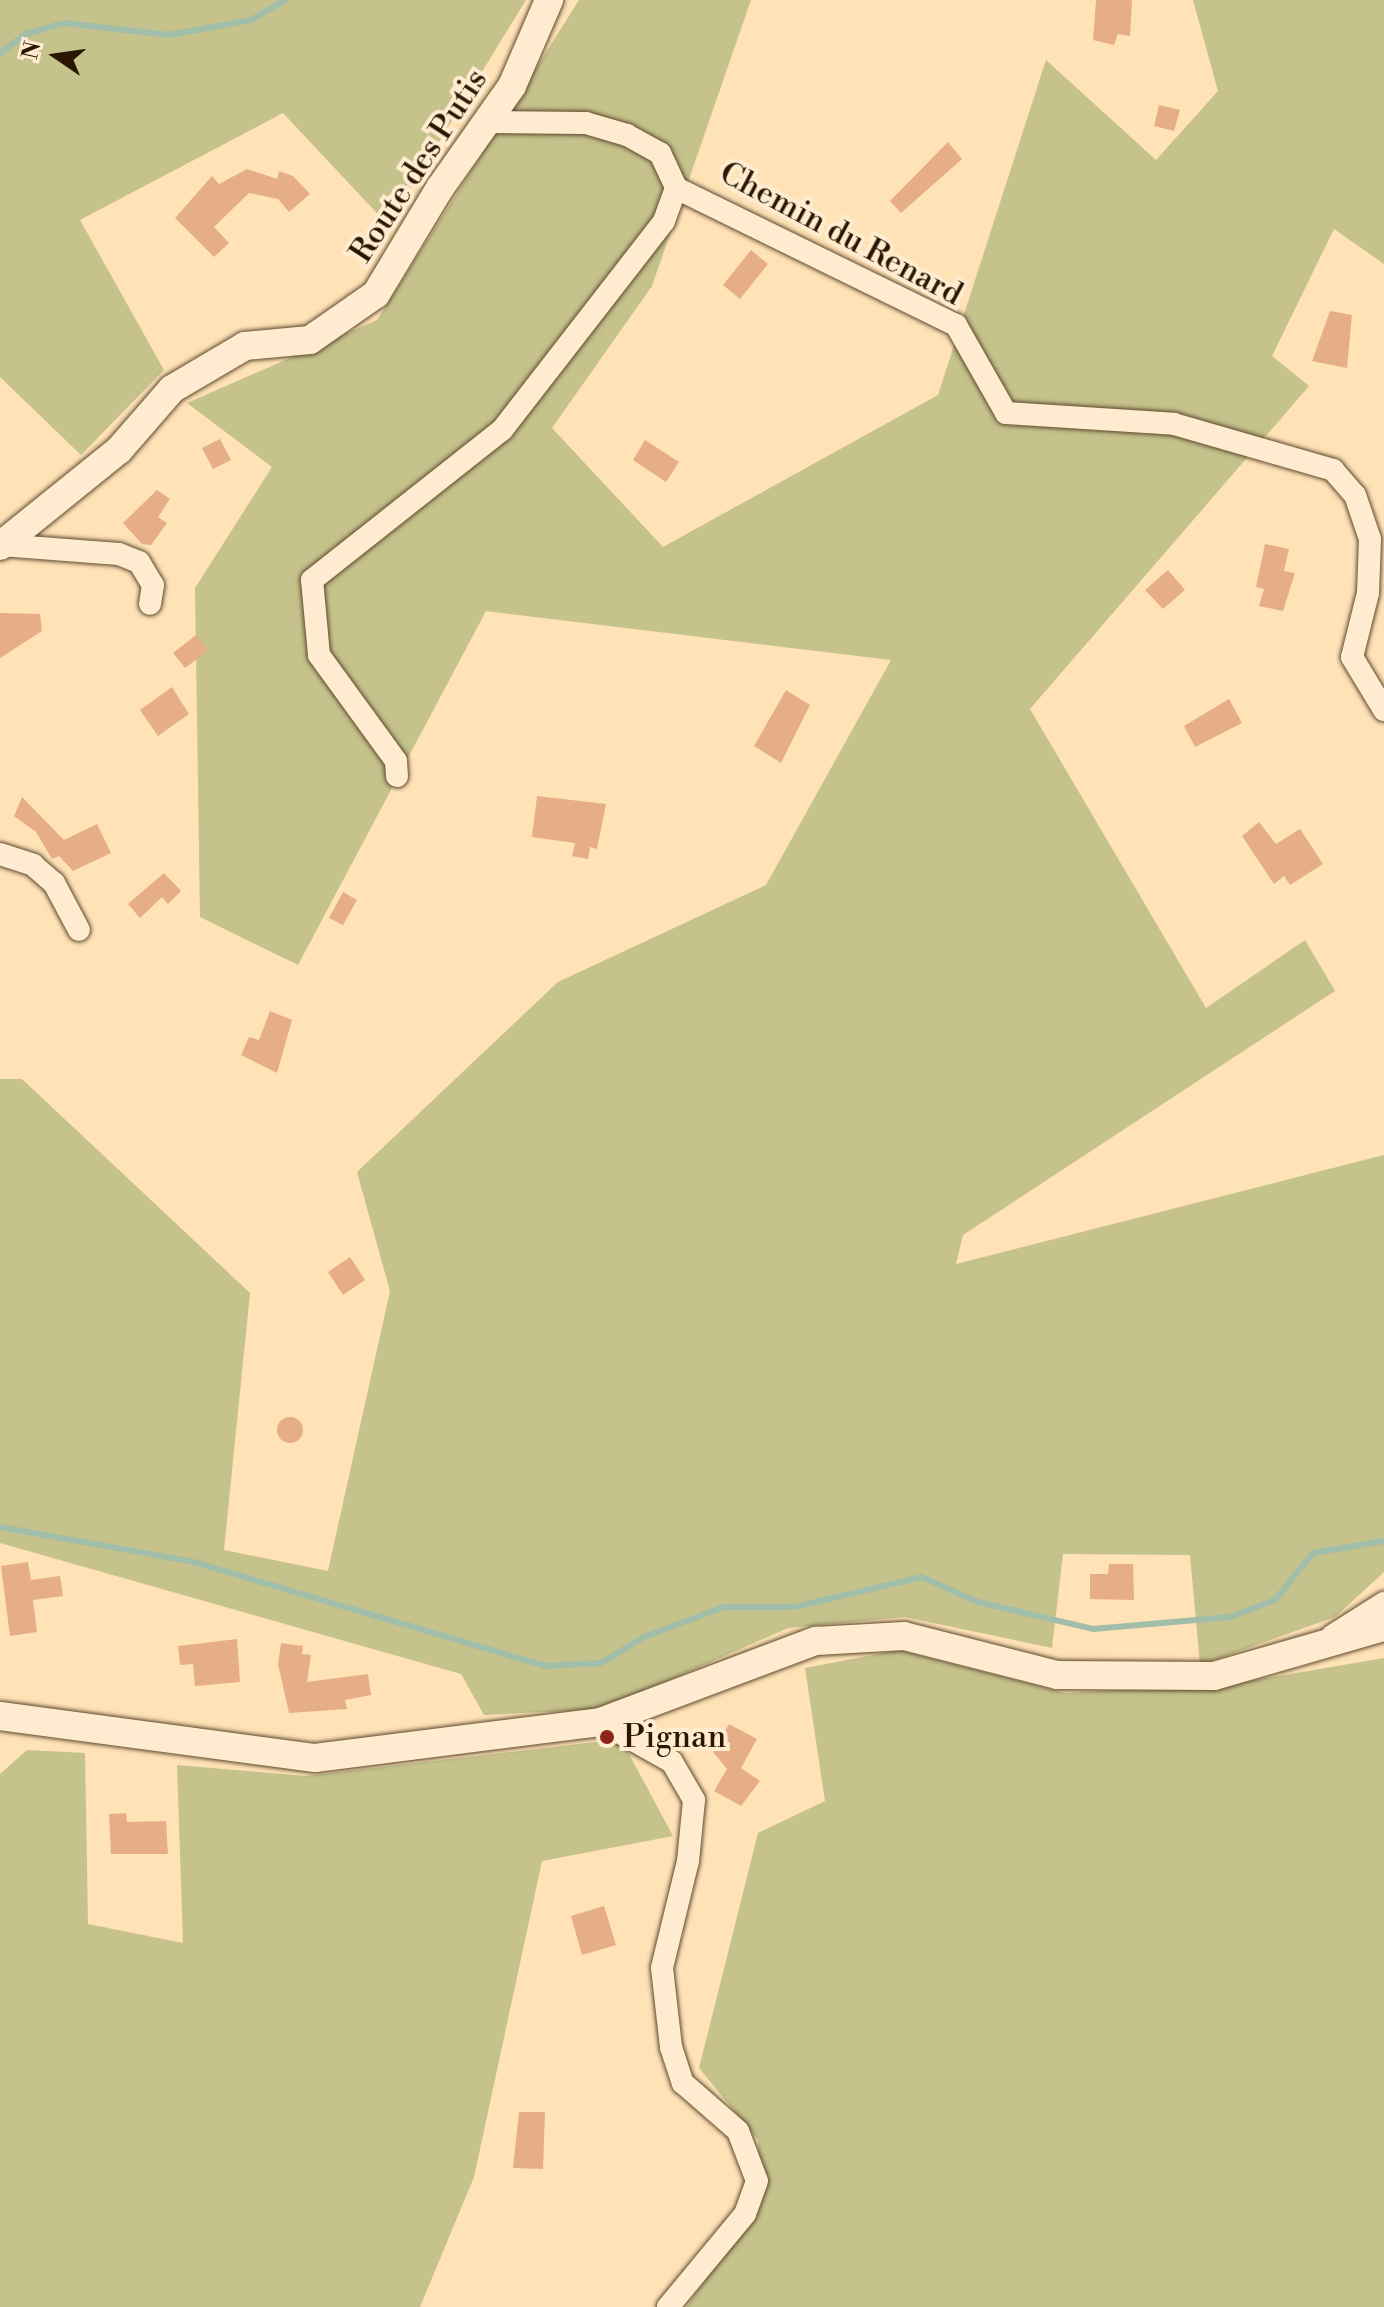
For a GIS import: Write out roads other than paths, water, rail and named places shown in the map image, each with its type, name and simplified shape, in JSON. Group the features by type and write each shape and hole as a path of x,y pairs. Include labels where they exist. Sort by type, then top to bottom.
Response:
{"street":[{"name":"Route des Putis","path":"1,546 119,450 172,389 245,346 310,340 376,294 512,86 549,0"},
{"name":"Chemin du Renard","path":"487,122 586,123 627,135 660,153 676,188 956,325 1006,413 1174,424 1333,470 1355,495 1370,539 1368,593 1352,657 1384,710"},
{"name":"Chemin du Renard","path":"397,776 396,761 319,655 312,580 502,430 664,221 676,188"},
{"path":"1,546 119,554 139,562 153,585 150,604"},
{"path":"0,854 33,865 54,883 79,930"},
{"path":"1314,1647 1384,1603"},
{"path":"0,1716 315,1758 612,1719 816,1641 904,1636 1057,1675 1214,1676 1384,1627"},
{"path":"612,1719 622,1734 672,1762 694,1800 688,1861 662,1968 671,2047 683,2083 738,2131 757,2181 745,2214 668,2307"}],"waterway":[{"path":"0,53 26,34 64,23 169,35 251,20 285,0"},
{"path":"0,1527 194,1562 545,1666 601,1663 644,1637 724,1607 794,1607 922,1577 978,1602 1093,1629 1230,1617 1275,1600 1313,1553 1384,1541"}],"place":[{"name":"Pignan","path":"607,1737"}]}
